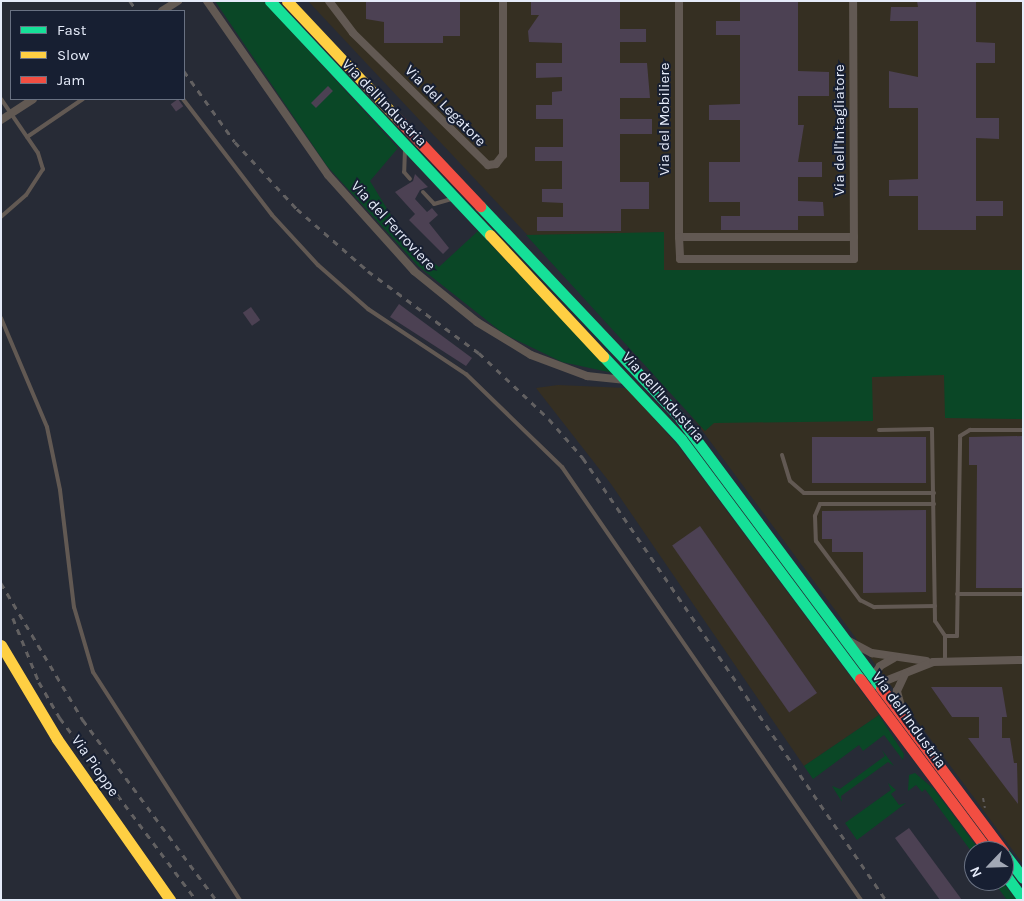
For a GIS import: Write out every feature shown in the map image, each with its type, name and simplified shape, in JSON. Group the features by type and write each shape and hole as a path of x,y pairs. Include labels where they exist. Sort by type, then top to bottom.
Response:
{"main road":[{"name":"Via dell'Industria","path":"270,1 405,146 630,381 706,469 981,841"},
{"name":"Via dell'Industria","path":"287,1 677,414 877,679 995,841"},
{"name":"Via Pioppe","path":"1,644 57,739 170,900"},
{"name":"Via dell'Industria","path":"1014,866 1023,878"},
{"path":"1014,887 1023,899"}],"street":[{"name":"Via del Ferroviere","path":"207,1 328,175 414,271 477,322 531,355 586,376 630,381"},
{"name":"Via del Legatore","path":"329,1 354,33 488,165 496,164 503,155 503,1"},
{"name":"Via del Mobiliere","path":"679,1 680,259 854,259"},
{"name":"Via dell'Intagliatore","path":"853,1 854,259"},
{"path":"164,10 176,2"},
{"path":"1,120 31,100"},
{"path":"680,237 854,237"},
{"path":"848,641 872,653 933,662 1023,660"},
{"path":"877,679 884,663 899,658"},
{"path":"867,687 877,679 933,662"},
{"path":"907,721 897,691 909,669"}],"lane":[{"path":"1,99 28,137 42,170 26,195 1,218"},
{"path":"28,137 82,100"},
{"path":"184,100 272,215 318,265 368,309 466,374 562,467 861,900"},
{"path":"405,146 404,172 410,179"},
{"path":"423,192 434,204 455,198"},
{"path":"1,318 47,427 60,490 74,607 93,672 240,900"},
{"path":"879,430 932,429 935,606 938,629 946,636 957,636 960,436 970,430 1023,430"},
{"path":"782,455 790,481 804,492 934,493"},
{"path":"934,504 820,504 815,516 816,541 860,600 874,607 935,606"},
{"path":"957,594 1023,594"},
{"path":"946,636 946,661"}],"shaded area":[{"path":"308,1 1023,1 1023,864 1014,852 1014,841 1006,841 670,387"},
{"path":"558,385 627,388 679,447 879,715 804,766 611,484 536,388"}],"green space":[{"path":"215,1 263,1 398,148 370,181 408,243 439,267 478,231 613,373 562,362 504,334 418,266 327,166"},
{"path":"664,232 664,270 1023,270 1023,419 945,418 944,375 872,377 873,421 714,423 705,431 526,235"},
{"path":"879,715 904,754 903,760 884,735 863,751 859,745 813,779 804,766"},
{"path":"882,750 894,766 888,762 841,796 842,802 832,786 840,789 885,756"},
{"path":"915,773 934,789 973,841 964,842 925,789 922,792 916,785 908,791 909,775"},
{"path":"888,783 896,790 891,794 899,805 906,803 857,840 845,823 891,790"},
{"path":"1000,891 1009,891 1016,900 1007,900"}],"building":[{"path":"366,1 460,1 460,36 443,36 443,43 384,43 384,22 366,19"},
{"path":"531,1 620,1 620,29 646,29 646,42 620,42 620,63 647,63 650,98 620,98 620,119 652,119 652,134 620,134 620,182 649,182 649,209 621,209 621,231 537,231 537,217 563,217 563,203 542,202 542,189 562,189 562,161 535,161 535,147 563,147 563,119 536,119 536,105 552,105 552,92 562,91 562,77 536,78 536,63 562,63 562,43 529,42 528,31 539,15 531,15"},
{"path":"740,1 798,1 798,71 829,72 829,96 798,96 798,125 804,125 798,162 822,162 822,177 798,177 798,201 823,202 824,216 798,216 798,230 721,230 721,216 740,216 740,202 709,202 709,162 740,162 740,120 709,120 709,105 740,104 740,35 716,35 716,21 740,21"},
{"path":"917,1 976,1 976,42 995,43 995,63 976,63 976,118 999,118 999,139 976,138 976,201 1003,201 1003,216 976,216 976,230 918,230 918,196 889,196 889,180 918,179 918,108 889,108 889,71 918,77 918,21 890,21 891,7 918,7"},
{"path":"328,86 333,91 316,108 311,103"},
{"path":"179,100 183,106 176,112 171,104"},
{"path":"415,174 428,187 420,190 415,199 427,212 432,208 438,215 429,223 449,248 443,254 409,220 415,214 395,192 413,181"},
{"path":"399,304 472,358 466,366 390,317"},
{"path":"251,307 260,320 252,326 243,313"},
{"path":"1023,436 1023,588 976,588 977,465 969,465 969,437"},
{"path":"812,437 926,437 926,483 812,483"},
{"path":"926,510 926,592 863,593 863,552 832,552 832,539 822,539 822,511"},
{"path":"700,526 817,693 789,713 672,546"},
{"path":"931,687 1002,687 1007,717 1002,717 1002,738 1010,738 1014,763 1017,763 1018,804 968,738 979,738 979,717 952,717"},
{"path":"909,828 962,900 940,900 895,838"}],"railway":[{"path":"130,1 136,10"},
{"path":"185,72 235,142 297,209 368,271 479,353 549,419 583,458 886,900"},
{"path":"1,583 83,720 216,900"},
{"path":"13,618 39,682 60,718 196,900"}],"traffic: fast":[{"path":"270,1 490,235"},
{"path":"480,206 677,414 881,688"},
{"path":"603,356 681,439 860,679"},
{"path":"1014,866 1023,878"},
{"path":"1014,887 1023,899"}],"traffic: slow":[{"path":"287,1 398,119"},
{"path":"490,235 603,356"},
{"path":"1,645 57,739 170,900"}],"traffic: jam":[{"path":"398,119 480,206"},
{"path":"860,679 981,841"},
{"path":"881,688 996,841"}]}
